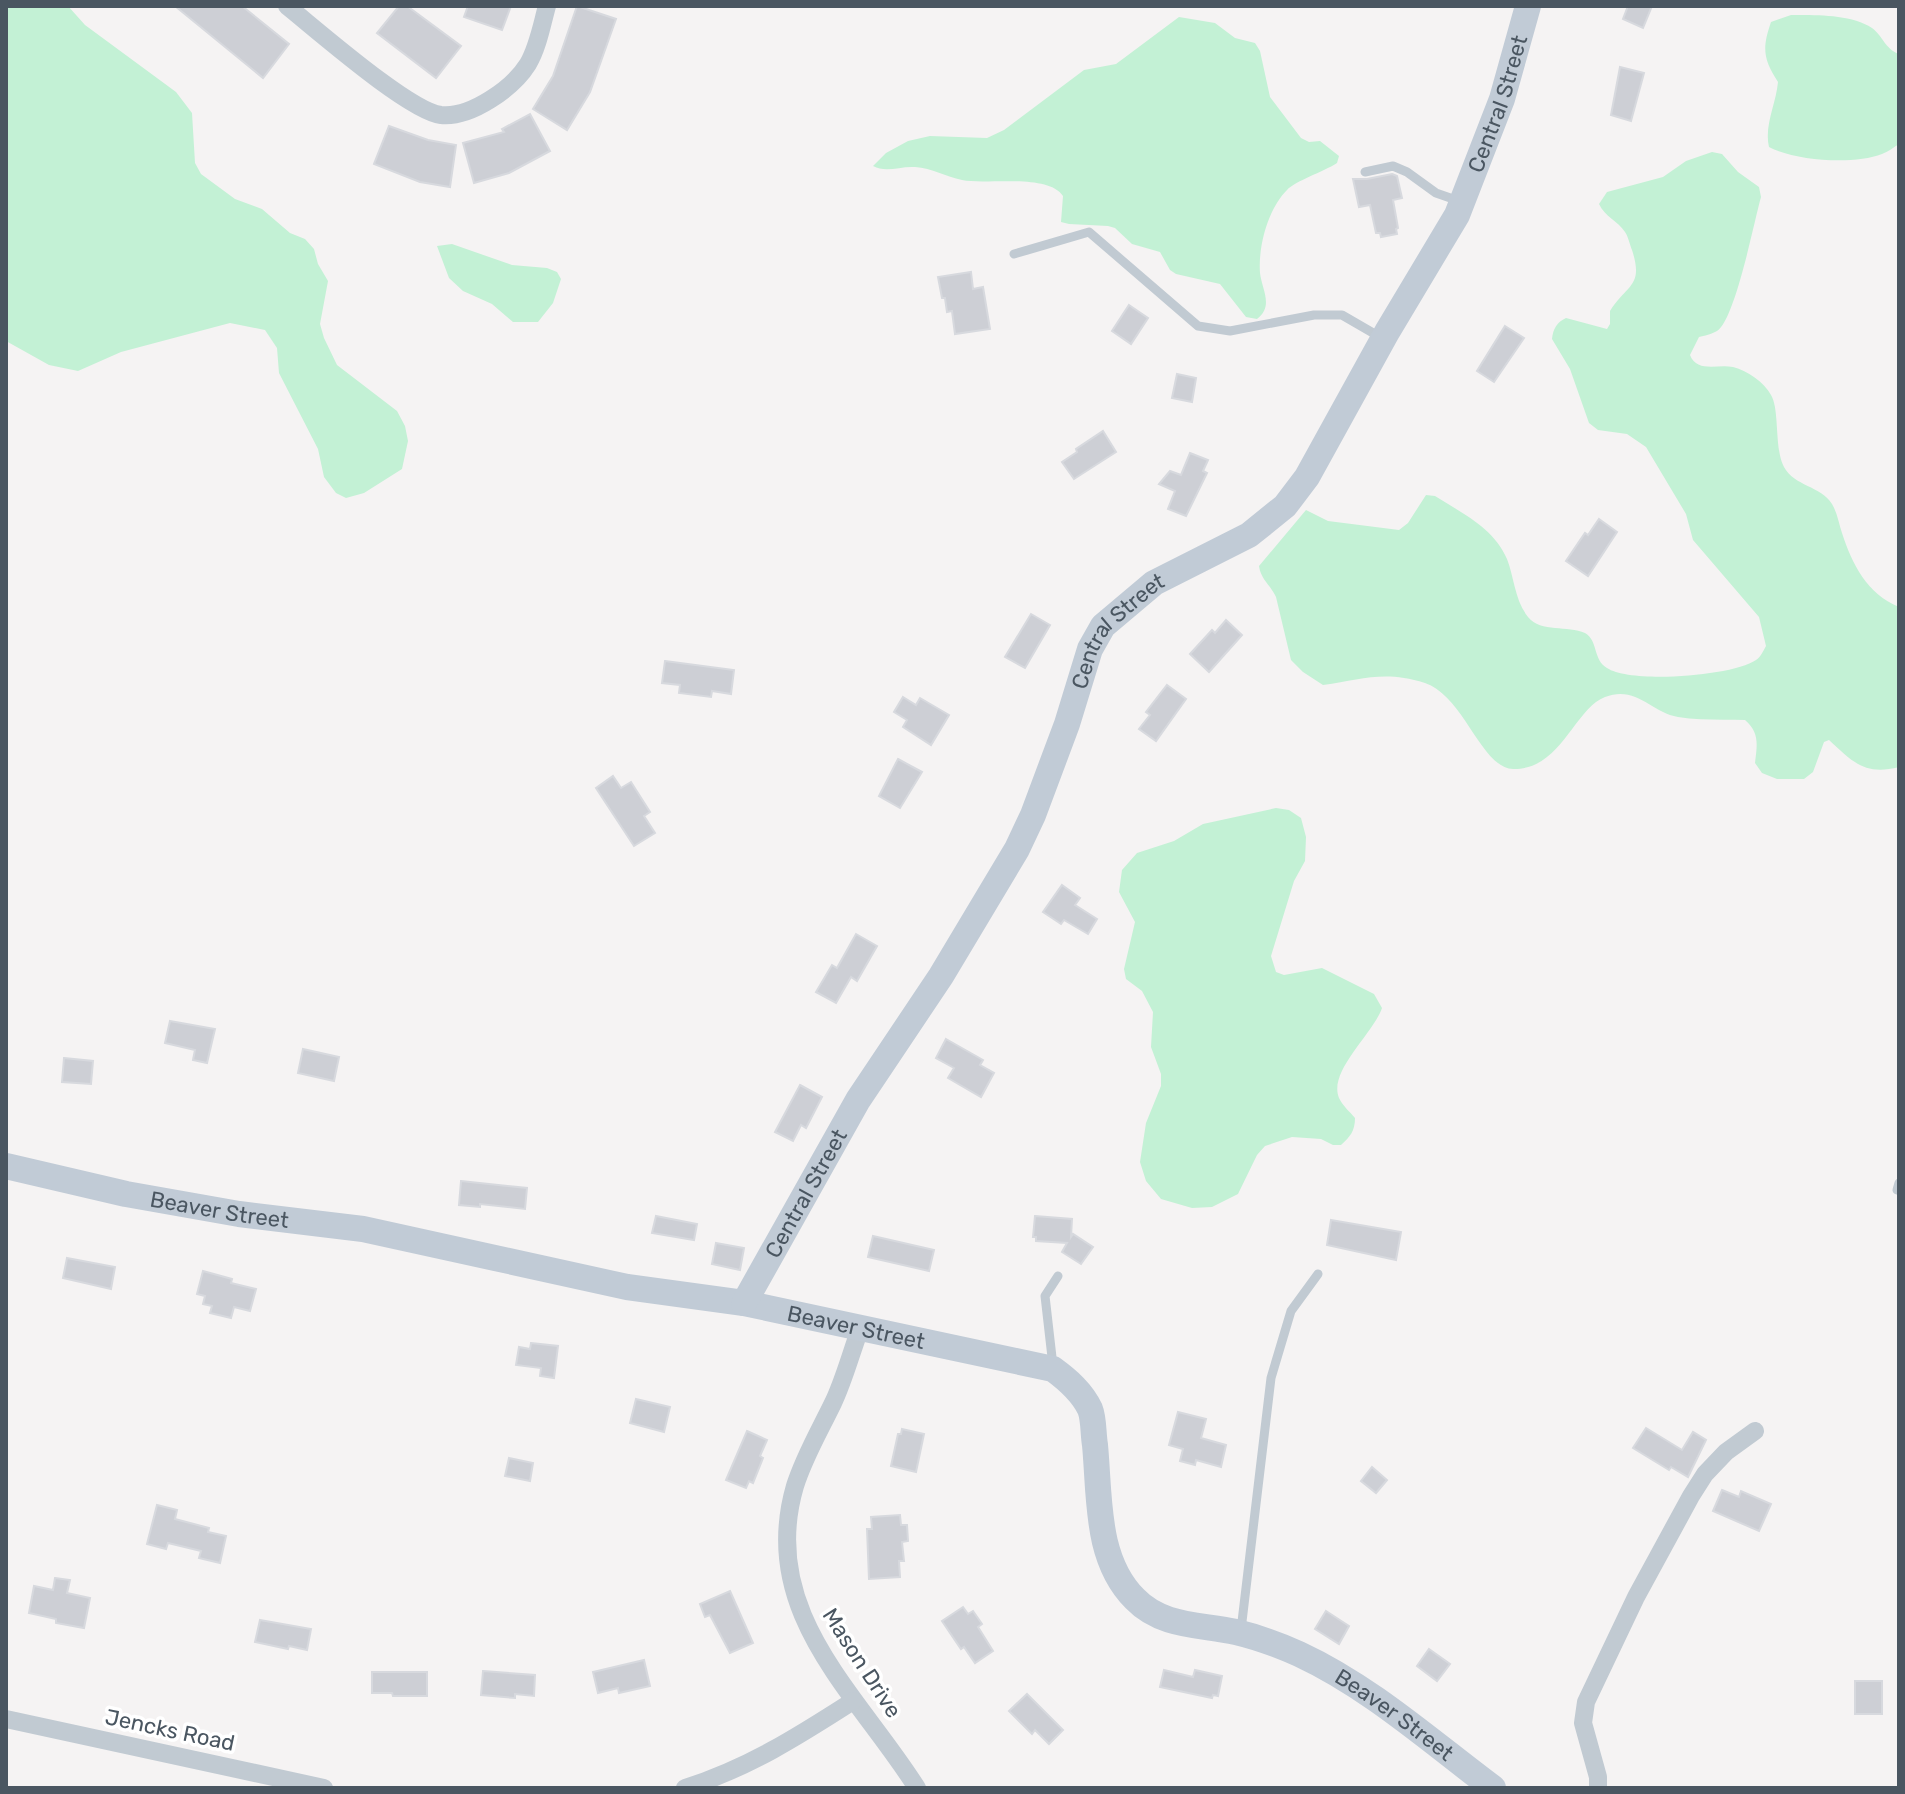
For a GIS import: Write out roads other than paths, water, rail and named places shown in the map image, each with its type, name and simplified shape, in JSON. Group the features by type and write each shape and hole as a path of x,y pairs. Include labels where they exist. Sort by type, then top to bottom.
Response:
{"street":[{"path":"287,6 410,103 440,115 458,113 496,96 515,82 530,61 547,6"},
{"name":"Central Street","path":"744,1303 858,1100 950,963 1017,849 1067,724 1090,649 1103,626 1154,583 1249,535 1285,506 1307,477 1383,339 1440,246 1462,202 1502,99 1528,6"},
{"name":"Beaver Street","path":"6,1166 126,1194 239,1214 363,1229 627,1287 744,1303 1053,1369 1082,1395 1092,1412 1101,1521 1109,1555 1120,1582 1149,1612 1174,1622 1241,1634 1296,1652 1380,1701 1493,1788"},
{"name":"Mason Drive","path":"860,1329 834,1400 795,1487 787,1545 792,1581 807,1630 853,1701 917,1788"},
{"path":"1598,1788 1598,1777 1583,1723 1586,1702 1636,1597 1691,1496 1705,1474 1726,1452 1755,1431"},
{"path":"685,1788 764,1757 853,1701"},
{"name":"Jencks Road","path":"6,1719 324,1788"}],"lane":[{"path":"1365,172 1393,166 1436,193 1462,202"},
{"path":"1014,254 1089,232 1198,326 1230,331 1314,315 1342,315 1383,339"},
{"path":"1241,1634 1271,1378 1291,1311 1318,1274"},
{"path":"1053,1369 1045,1296 1058,1276"}]}
